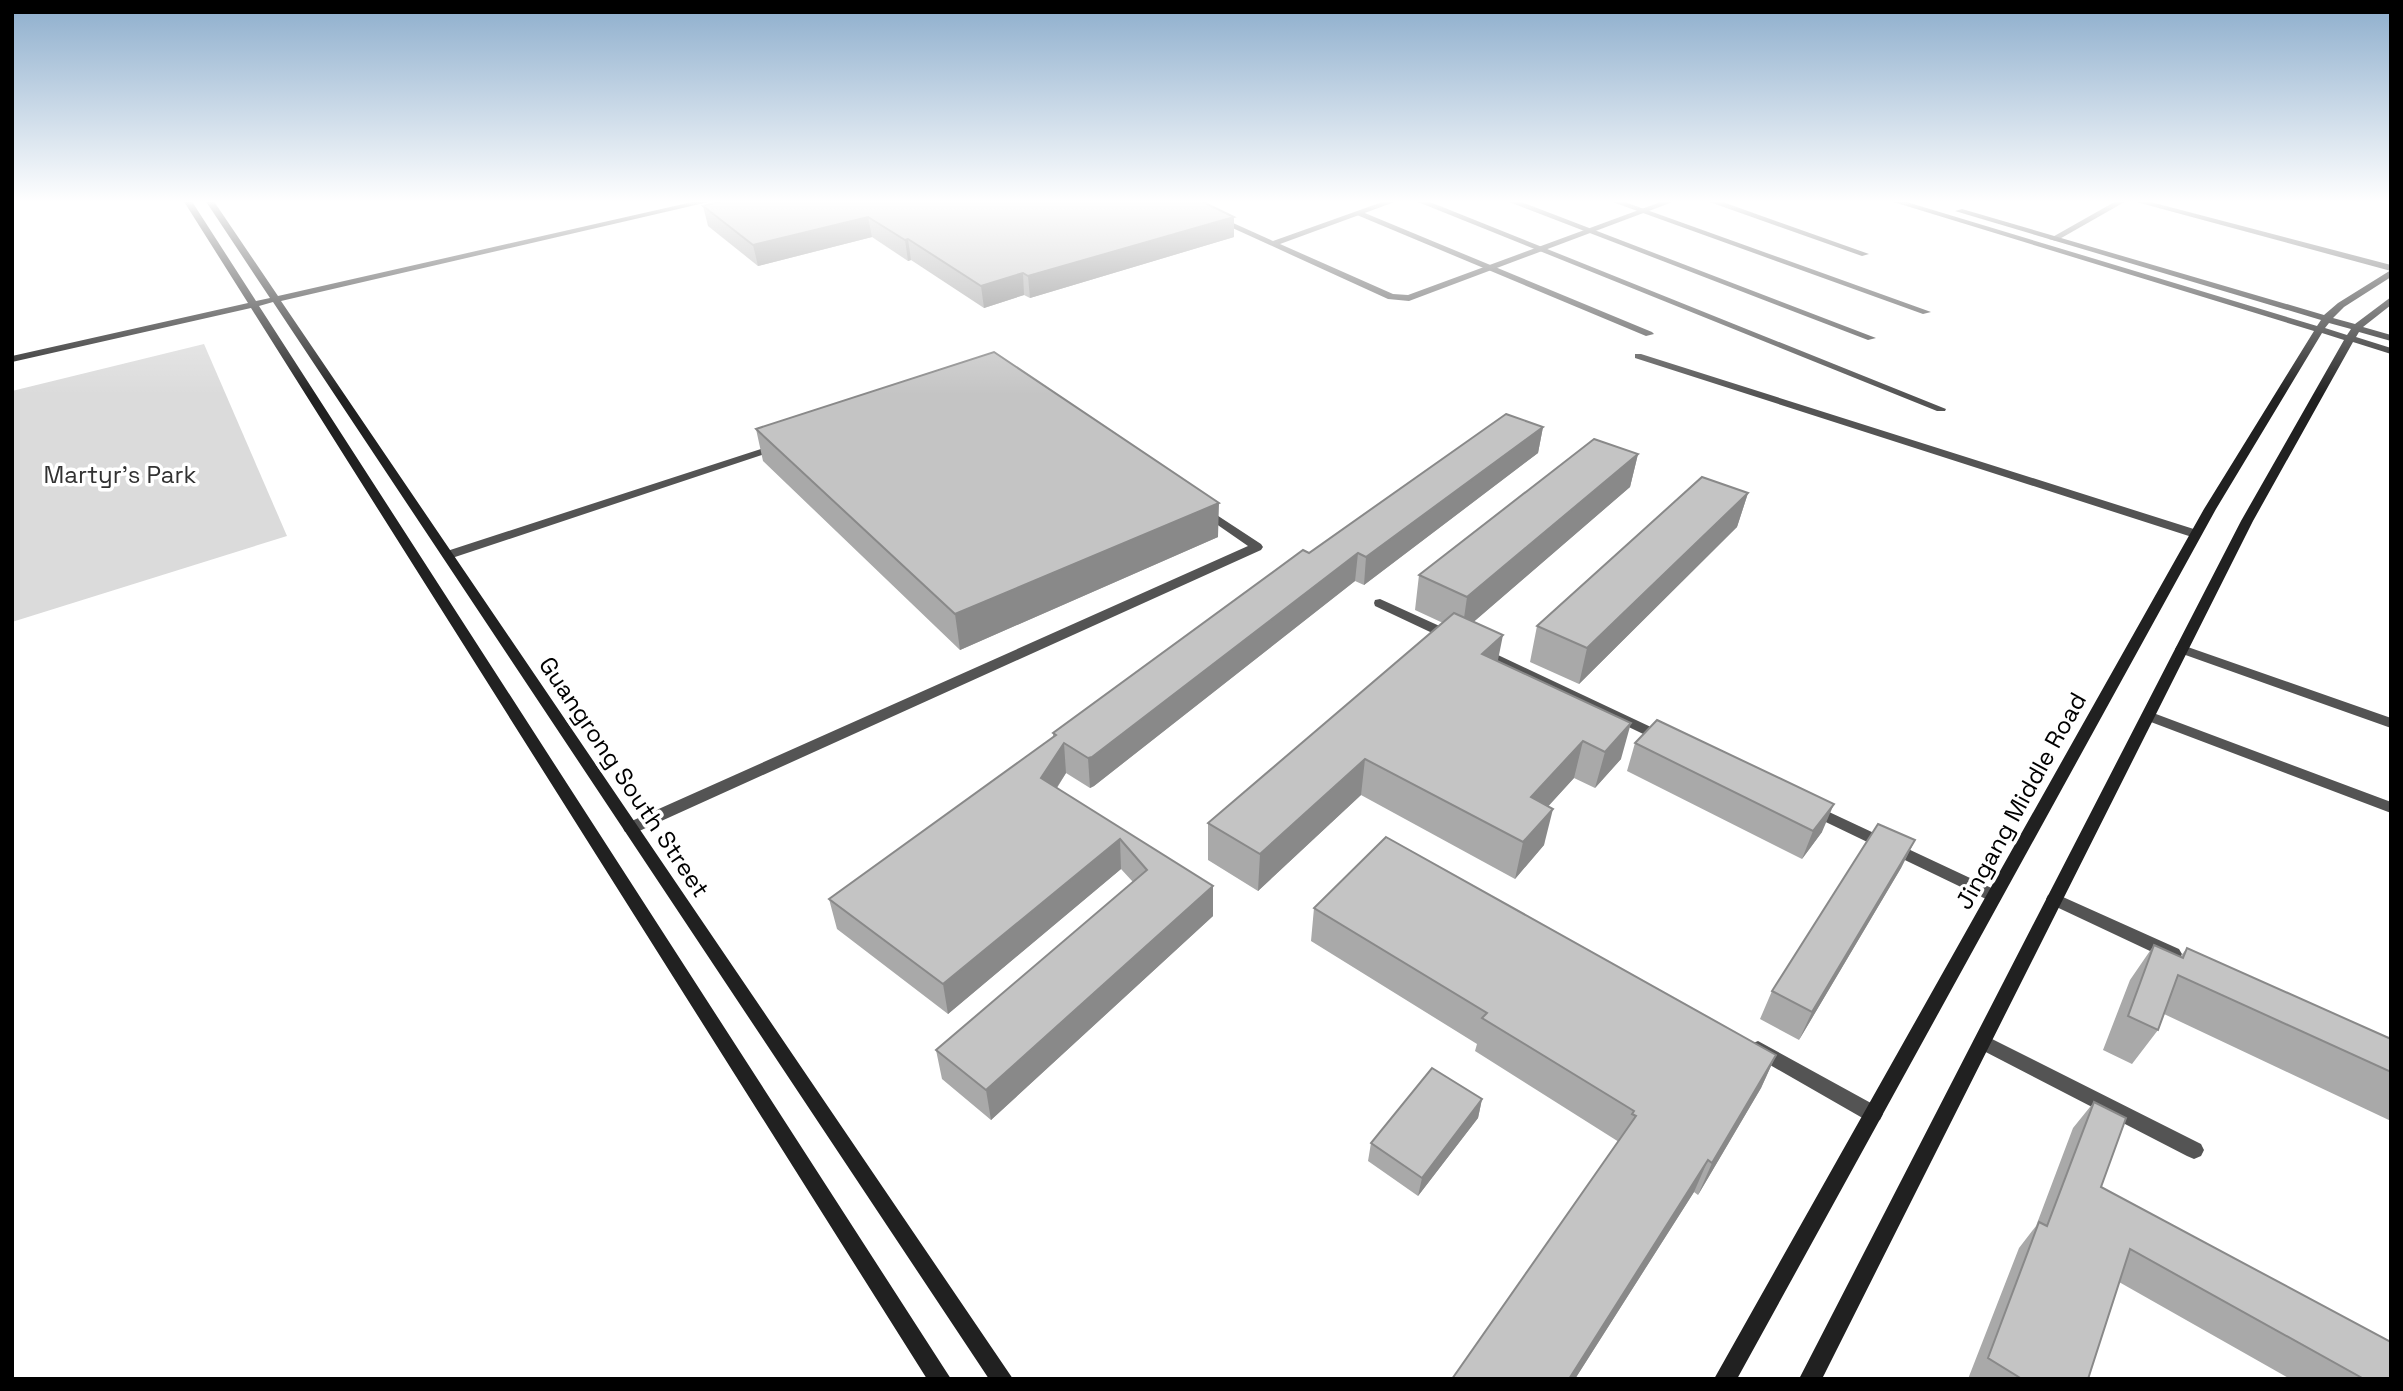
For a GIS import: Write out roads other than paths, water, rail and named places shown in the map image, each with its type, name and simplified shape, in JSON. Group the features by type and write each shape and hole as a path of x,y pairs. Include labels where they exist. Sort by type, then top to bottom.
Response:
{"street":[{"path":"229,265 940,1379"},
{"name":"Guangrong South Street","path":"253,265 1002,1379"},
{"path":"12,359 407,265"},
{"path":"274,296 416,265"},
{"path":"1321,265 1398,298 1409,298 1500,265"},
{"path":"1484,265 1649,334"},
{"path":"1579,265 1941,409"},
{"path":"1679,265 1871,338"},
{"path":"1793,265 1926,312"},
{"path":"2117,265 2353,333 2391,338"},
{"path":"2135,265 2322,324"},
{"path":"2369,265 2391,271"},
{"name":"Jingang Middle Road","path":"1726,1379 2196,534 2322,324 2341,305 2391,271"},
{"path":"1810,1379 2247,521 2353,333 2391,300"},
{"path":"12,351 252,301"},
{"path":"2353,333 2391,351"},
{"path":"1638,355 2196,534"},
{"path":"448,555 791,442"},
{"path":"631,828 1257,547 1191,501"},
{"path":"1380,603 1681,747"},
{"path":"2182,649 2391,723"},
{"path":"2148,716 2391,808"},
{"path":"1794,800 1994,896"},
{"path":"2054,900 2191,962"},
{"path":"1740,1039 1873,1114"},
{"path":"1982,1042 2194,1150"}],"park label":[{"name":"Martyr's Park","path":"120,475"}]}
